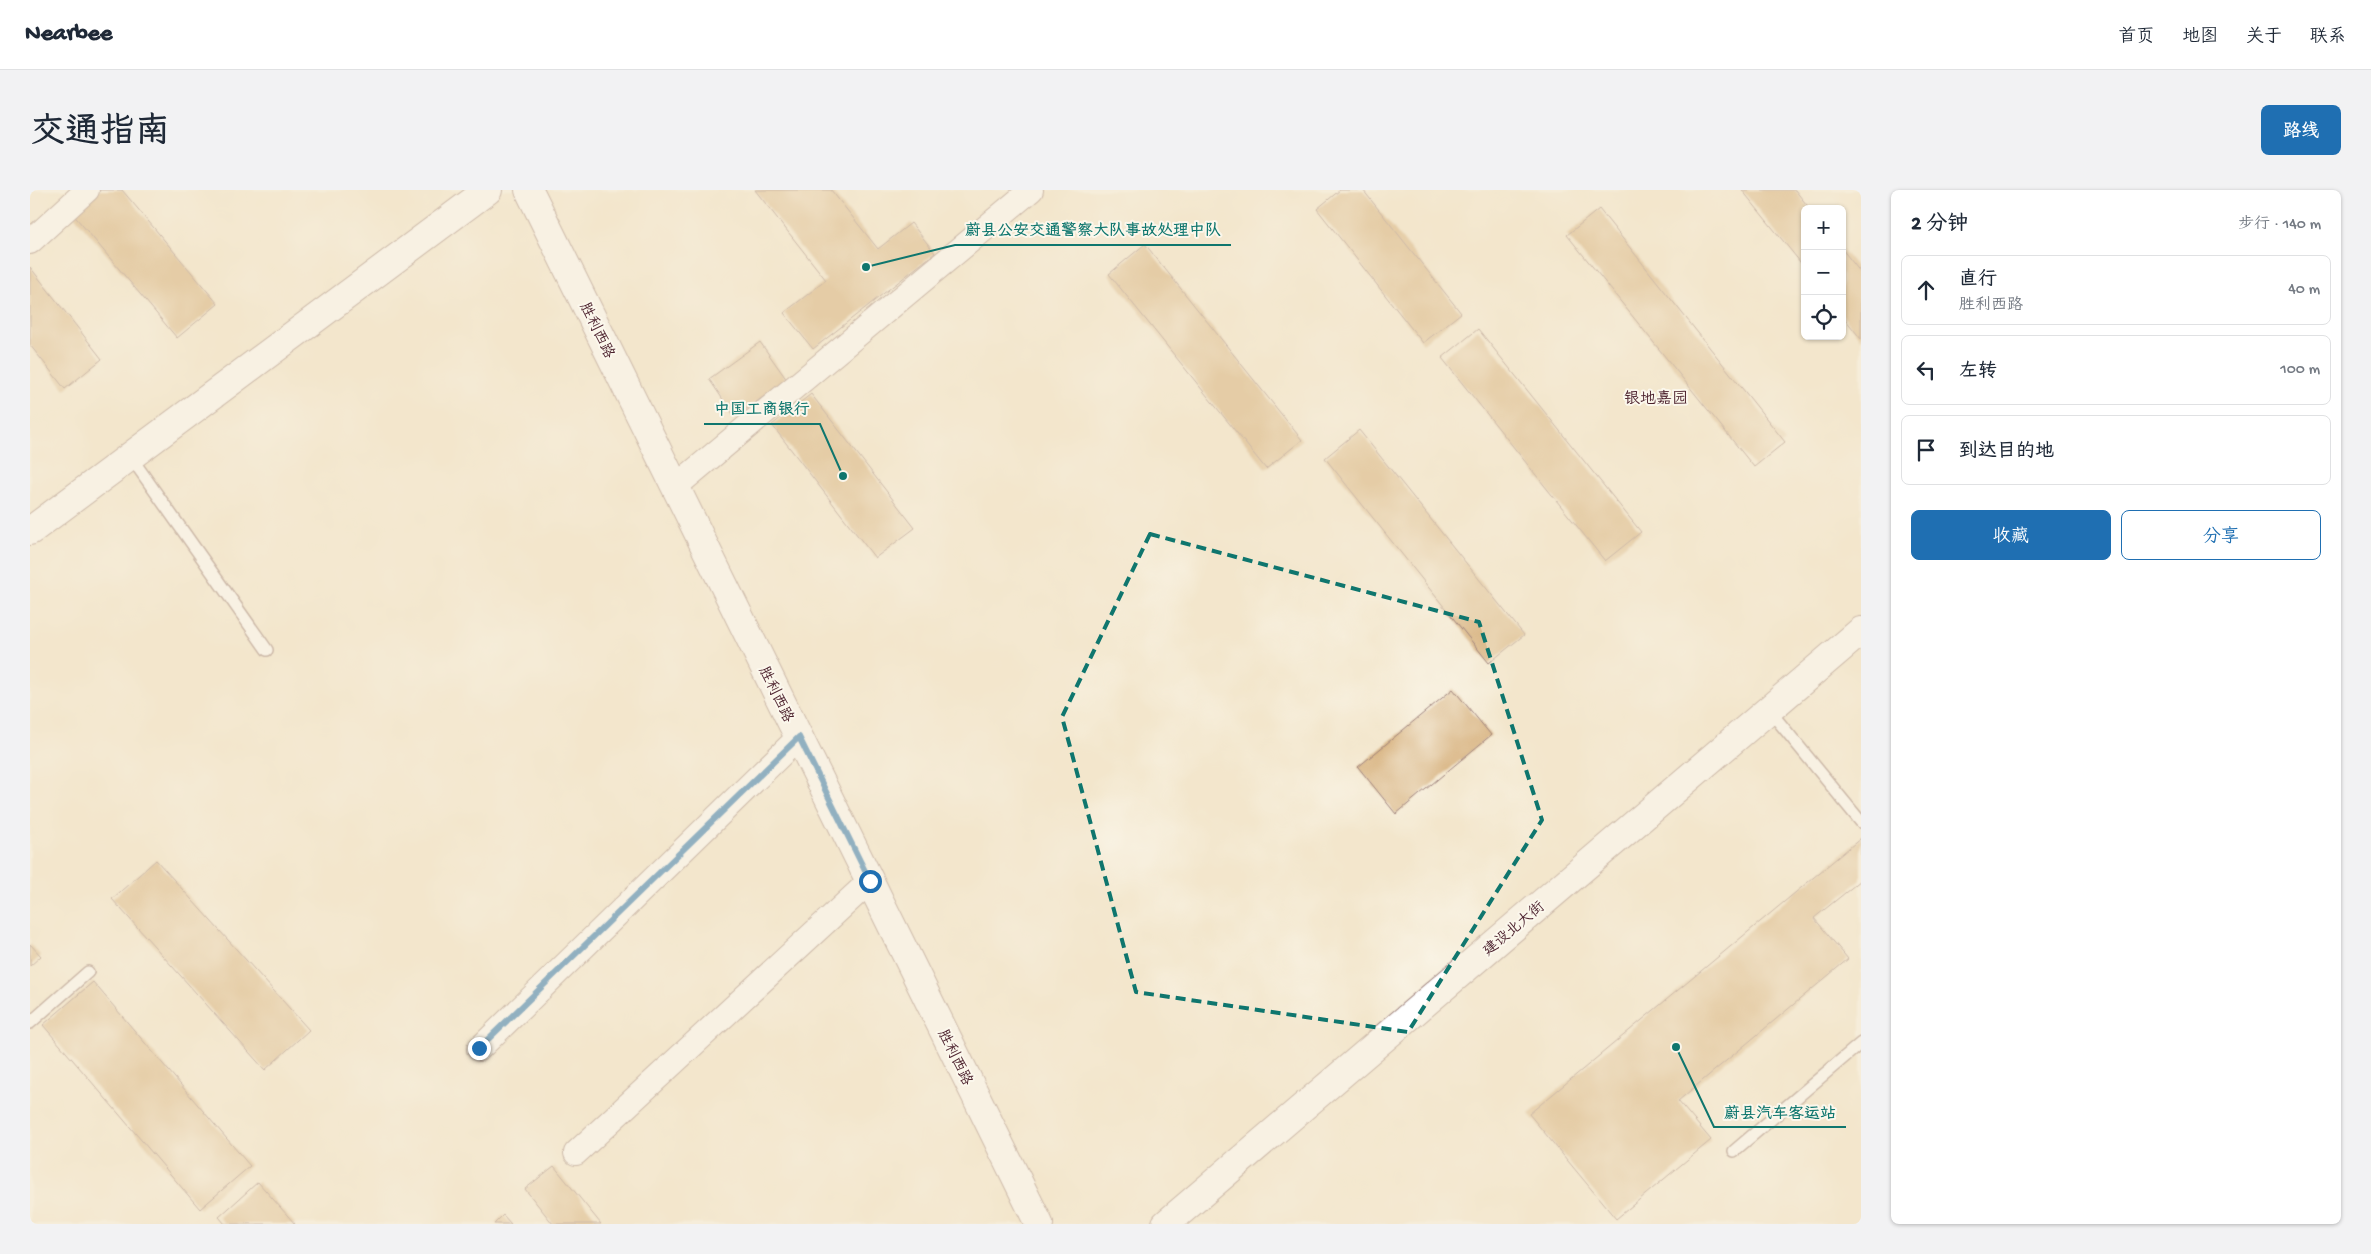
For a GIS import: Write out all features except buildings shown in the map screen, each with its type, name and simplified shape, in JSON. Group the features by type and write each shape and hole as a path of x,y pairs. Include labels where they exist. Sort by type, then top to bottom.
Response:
{"main road":[{"path":"30,531 488,190"},
{"name":"胜利西路","path":"529,190 1039,1224"},
{"name":"建设北大街","path":"1166,1224 1861,631"}],"street":[{"path":"30,242 87,190"},
{"path":"675,486 1031,190"},
{"path":"479,1048 799,737"},
{"path":"576,1153 870,881"}],"lane":[{"path":"130,456 267,650"},
{"path":"1769,710 1861,822"},
{"path":"30,1023 88,972"},
{"path":"1734,1151 1861,1043"}],"highlighted area":[{"path":"1150,534 1479,622 1542,820 1408,1032 1136,992 1062,717"}],"place":[{"name":"蔚县公安交通警察大队事故处理中队","path":"866,267"},
{"name":"中国工商银行","path":"843,476"},
{"name":"蔚县汽车客运站","path":"1676,1047"}],"district":[{"name":"银地嘉园","path":"1656,397"}],"route":[{"path":"479,1048 799,737 870,881"}]}
